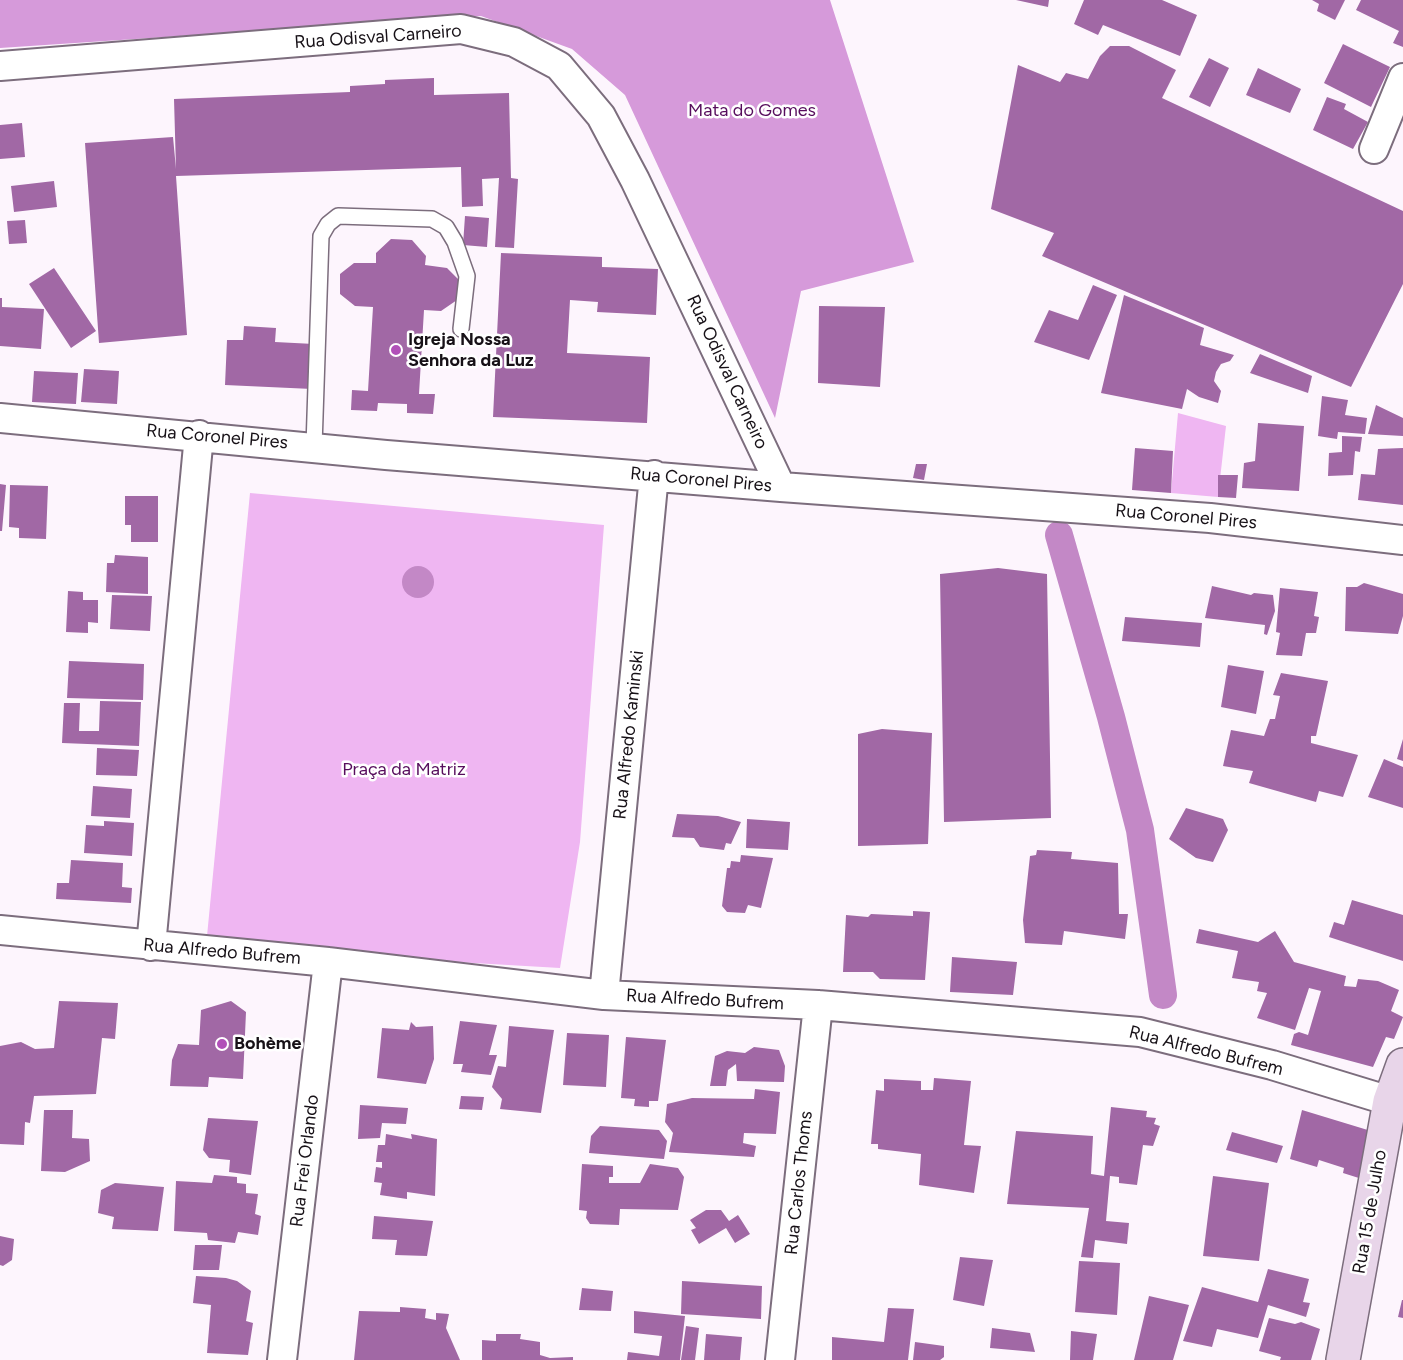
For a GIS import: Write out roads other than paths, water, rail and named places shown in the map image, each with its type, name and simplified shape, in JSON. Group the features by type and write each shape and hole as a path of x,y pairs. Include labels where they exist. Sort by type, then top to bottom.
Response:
{"main road":[{"name":"Rua 15 de Julho","path":"1343,1360 1403,1065"}],"street":[{"name":"Rua Odisval Carneiro","path":"0,66 461,28 514,42 559,66 606,125 781,487"},
{"path":"1374,148 1403,78"},
{"name":"Rua Coronel Pires","path":"0,418 314,446 386,455 1210,518 1403,540"},
{"path":"151,946 199,435"},
{"name":"Rua Alfredo Kaminski","path":"604,995 654,475"},
{"name":"Rua Alfredo Bufrem","path":"0,930 328,962 604,995 818,1005 1140,1032 1272,1065 1396,1103"},
{"name":"Rua Frei Orlando","path":"282,1360 328,962"},
{"name":"Rua Carlos Thoms","path":"780,1360 818,1005"}],"lane":[{"path":"314,446 321,236 328,224 338,216 432,219 446,227 455,242 467,276 461,329"}],"waterway":[{"path":"1059,535 1111,717 1140,830 1163,995"}],"place":[{"name":"Igreja Nossa Senhora da Luz","path":"396,350"},
{"name":"Bohème","path":"222,1044"}],"park label":[{"name":"Mata do Gomes","path":"752,111"},
{"name":"Praça da Matriz","path":"404,770"}]}
